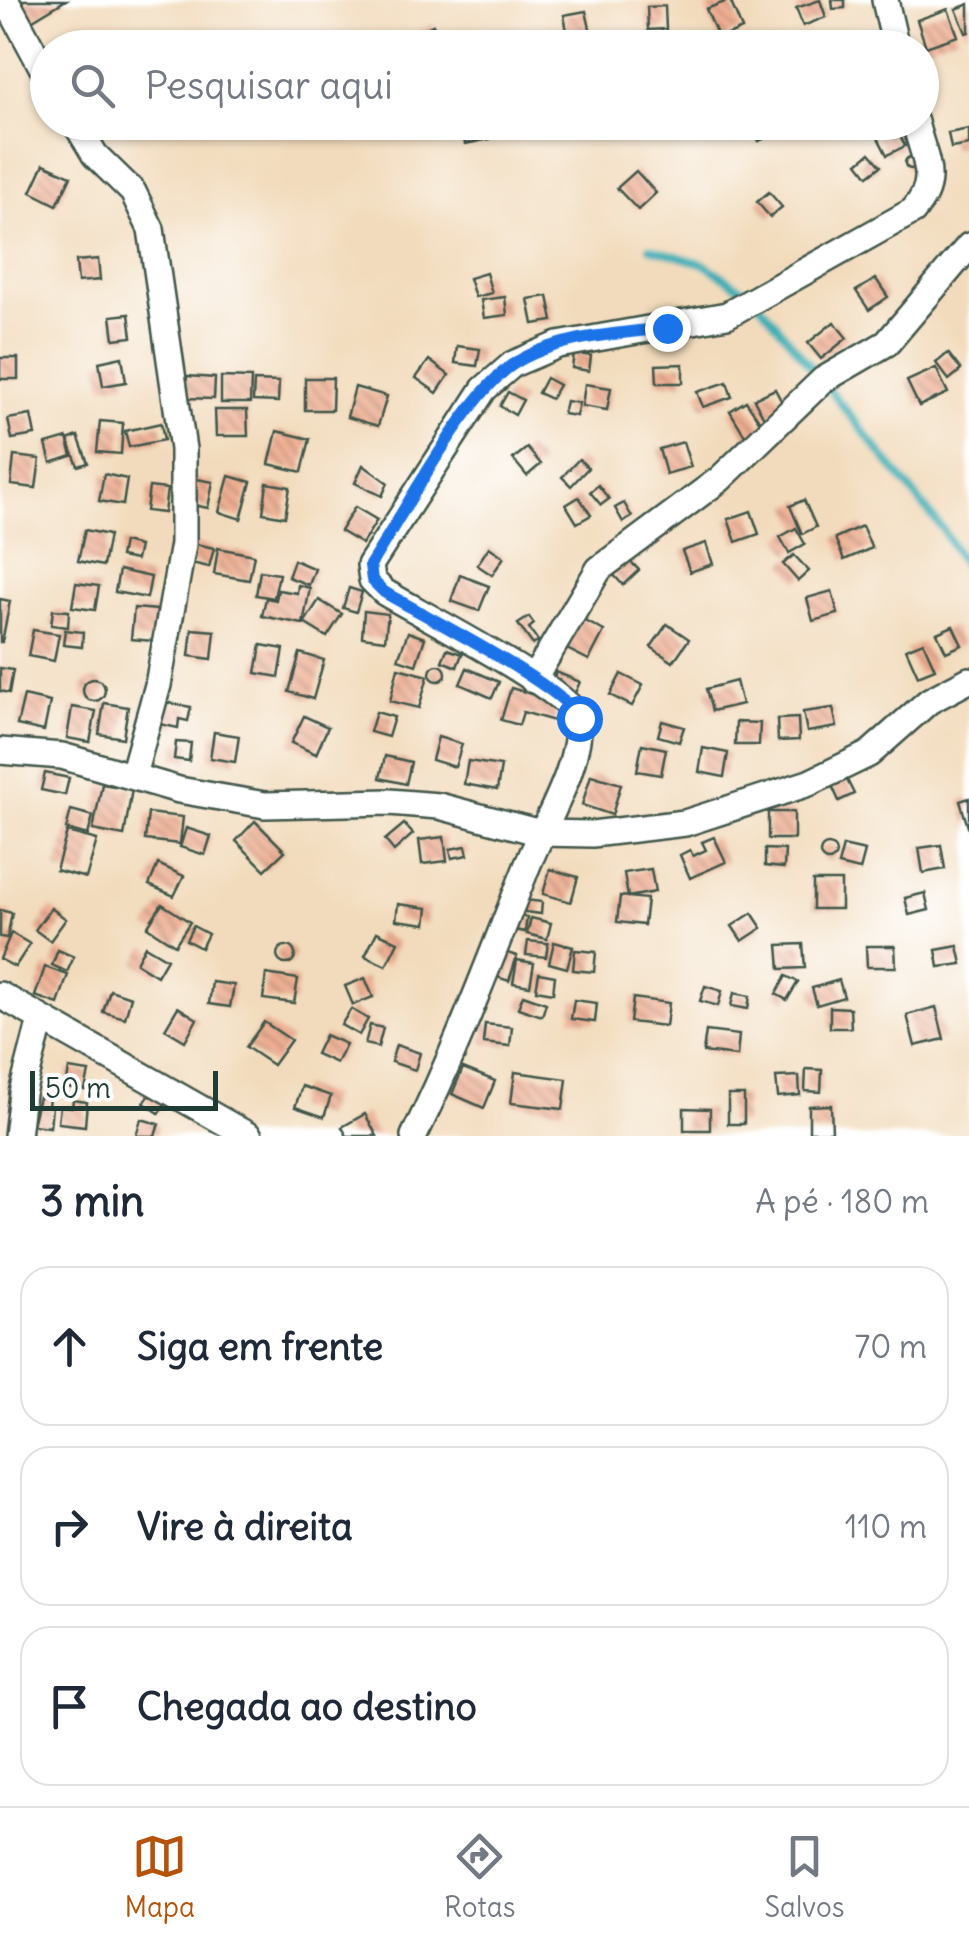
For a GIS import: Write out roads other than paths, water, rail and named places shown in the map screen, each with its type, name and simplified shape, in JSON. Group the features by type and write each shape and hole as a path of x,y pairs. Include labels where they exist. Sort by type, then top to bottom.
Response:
{"street":[{"path":"6,0 30,45"},
{"path":"885,0 892,30"},
{"path":"86,140 95,156 133,192 151,229 184,463 183,544 158,685 132,775"},
{"path":"414,1136 454,1055 541,833 563,788 579,718 574,708 532,680 384,592 372,580 370,565 484,389 513,364 558,345 727,315 913,210 924,198 932,171 921,140"},
{"path":"532,680 599,569 720,479 823,380 888,343 969,246"},
{"path":"0,751 62,756 179,790 266,806 389,802 440,806 541,833 654,830 809,783 869,754 928,701 969,680"},
{"path":"0,995 210,1125 249,1136"},
{"path":"18,1136 22,1093 42,1020"}],"waterway":[{"path":"650,248 704,264 750,294"},
{"path":"760,304 943,530 969,574"}]}
